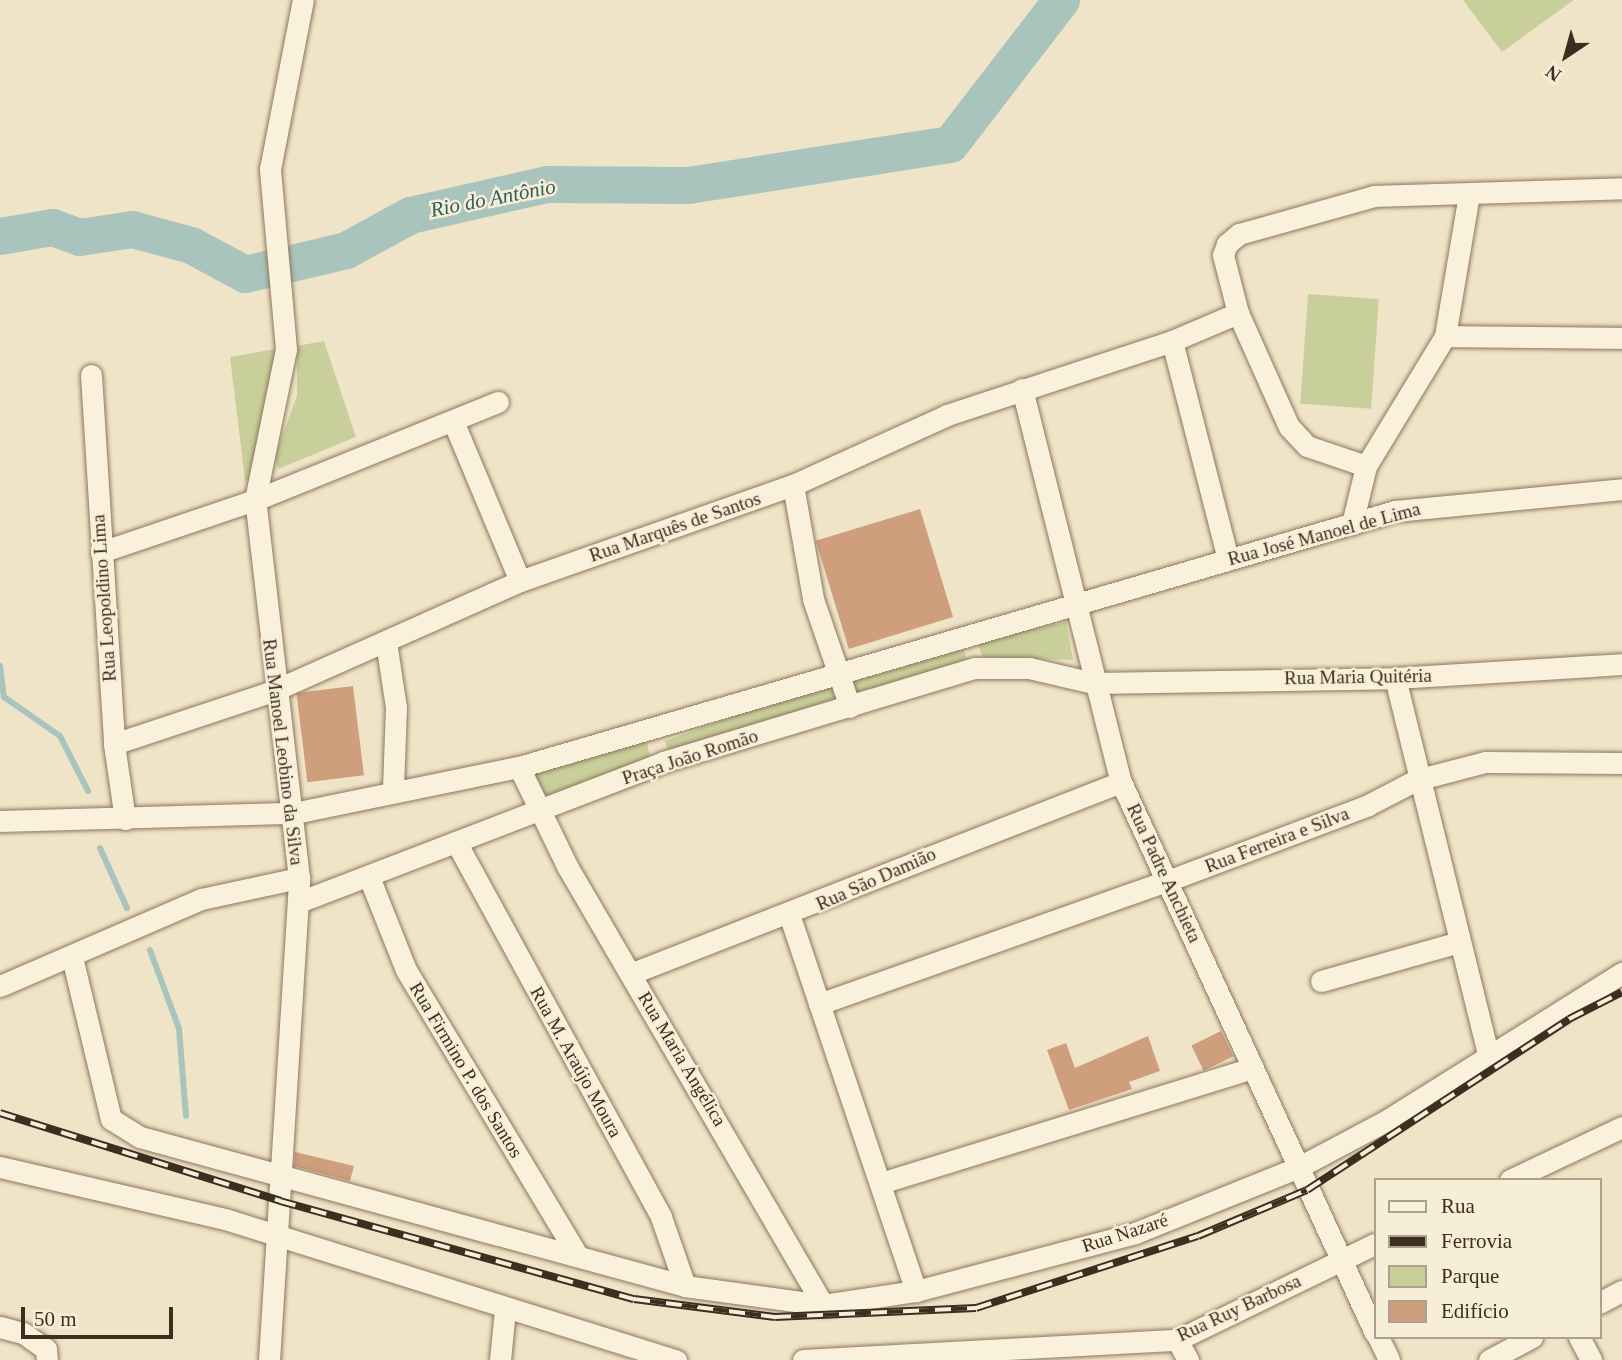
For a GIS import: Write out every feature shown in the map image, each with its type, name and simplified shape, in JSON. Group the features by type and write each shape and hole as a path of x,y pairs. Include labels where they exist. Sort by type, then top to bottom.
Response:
{"street":[{"name":"Rua Manoel Leobino da Silva","path":"269,1360 279,1239 279,1177 299,878 294,813 273,691 254,500 286,349 270,169 303,0"},
{"path":"1367,466 1307,446 1289,427 1238,313 1224,262 1227,244 1239,234 1374,196 1622,188"},
{"path":"1352,524 1367,466 1445,336 1469,194"},
{"name":"Rua Marquês de Santos","path":"114,744 273,691 520,581 793,485 947,415 1172,341 1238,313"},
{"path":"1445,336 1622,338"},
{"path":"1172,341 1228,559"},
{"name":"Rua Leopoldino Lima","path":"91,375 114,744 125,819"},
{"name":"Rua Padre Anchieta","path":"1021,389 1074,609 1121,782 1170,880 1338,1261 1374,1331"},
{"path":"101,552 254,500 498,402"},
{"path":"453,421 520,581"},
{"path":"793,485 802,553 836,673 850,707"},
{"name":"Rua José Manoel de Lima","path":"1074,609 1228,559 1352,524 1470,500 1622,489"},
{"name":"Praça João Romão","path":"0,821 294,813 393,790 519,767 970,632 1074,609"},
{"path":"970,632 975,668"},
{"path":"386,642 396,707 393,790"},
{"name":"Rua Maria Quitéria","path":"1093,683 1395,678 1622,664"},
{"name":"Praça João Romão","path":"299,902 540,813 663,762 975,668 1028,668 1093,683"},
{"path":"1395,678 1455,943 1488,1053"},
{"path":"656,727 663,762"},
{"name":"Rua Ferreira e Silva","path":"819,1004 1170,880 1368,805 1416,780 1485,762 1622,763"},
{"name":"Rua Maria Angélica","path":"519,767 540,813 630,974 823,1305"},
{"name":"Rua São Damião","path":"630,974 790,917 945,848 1121,782"},
{"name":"Rua M. Araújo Moura","path":"456,842 661,1217 685,1286"},
{"name":"Rua Firmino P. dos Santos","path":"369,877 406,970 577,1255"},
{"path":"0,986 201,899 299,878"},
{"path":"790,917 884,1182 916,1291"},
{"path":"1321,981 1455,943"},
{"name":"Rua Nazaré","path":"72,957 111,1119 139,1137 685,1286 823,1305 916,1291 1135,1233 1297,1168 1389,1119 1488,1053 1622,973"},
{"path":"884,1182 1253,1068"},
{"path":"1514,1178 1622,1127"},
{"path":"1,1172 225,1219 279,1239 505,1310 676,1360"},
{"name":"Rua Ruy Barbosa","path":"803,1360 1066,1355 1177,1340 1374,1244"},
{"path":"1601,1302 1622,1291"},
{"path":"500,1360 505,1310"},
{"path":"0,1326 23,1333 46,1349 47,1360"},
{"name":"Rua Padre Anchieta","path":"1378,1339 1389,1360"},
{"path":"1489,1360 1528,1339"},
{"path":"1580,1339 1591,1360"},
{"path":"1177,1340 1188,1360"}],"green space":[{"path":"1463,0 1574,0 1502,52"},
{"path":"1308,294 1379,299 1371,409 1300,404"},
{"path":"324,341 356,437 278,469 275,455 297,396 297,346"},
{"path":"281,348 251,480 245,481 230,357"},
{"path":"1066,622 1073,660 983,657 976,641"},
{"path":"961,644 967,659 857,695 848,679"},
{"path":"830,681 837,700 671,760 665,741"},
{"path":"646,739 651,761 540,802 531,769"}],"building":[{"path":"920,509 953,617 849,649 816,541"},
{"path":"353,686 364,775 307,782 296,693"},
{"path":"1221,1031 1233,1056 1204,1071 1191,1045"},
{"path":"1148,1036 1160,1071 1129,1082 1132,1089 1069,1110 1047,1050 1066,1043 1075,1068"},
{"path":"295,1152 354,1166 350,1181 294,1166"}],"waterway":[{"name":"Rio do Antônio","path":"0,236 52,227 79,237 132,229 191,245 245,274 346,250 410,215 547,184 688,185 950,144 1061,0"},
{"path":"0,666 4,697 60,736 88,791"},
{"path":"100,848 127,908"},
{"path":"150,950 179,1029 186,1116"}],"railway":[{"path":"0,1113 280,1201 634,1299 775,1317 976,1308 1198,1236 1307,1190 1569,1019 1622,992"}]}
